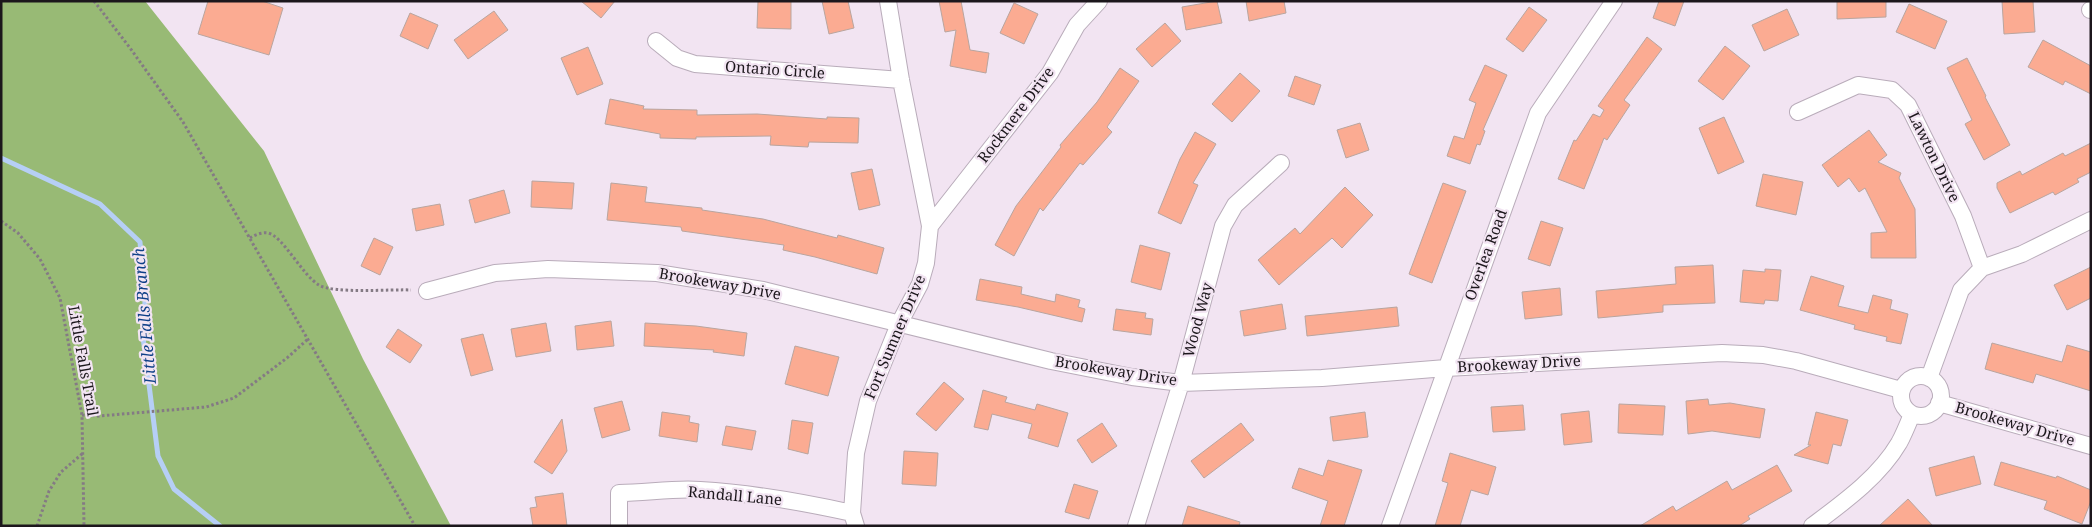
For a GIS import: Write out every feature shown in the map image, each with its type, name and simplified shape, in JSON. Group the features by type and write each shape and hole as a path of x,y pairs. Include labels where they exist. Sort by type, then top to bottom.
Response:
{"street":[{"name":"Fort Sumner Drive","path":"854,520 856,453 868,401 899,324 920,284 926,263 930,226 901,80 888,1"},
{"name":"Rockmere Drive","path":"930,226 1050,73 1077,25 1099,1"},
{"name":"Overlea Road","path":"1390,526 1538,113 1614,1"},
{"name":"Ontario Circle","path":"656,41 677,58 694,64 901,80"},
{"name":"Lawton Drive","path":"1798,112 1858,85 1892,90 1908,105 1963,216 1982,268"},
{"name":"Wood Way","path":"1136,526 1181,383 1223,226 1235,205 1281,163"},
{"path":"1929,378 1961,290 1982,268 2022,254 2091,220"},
{"name":"Brookeway Drive","path":"427,290 495,273 548,269 657,273 763,290 1051,361 1132,377 1181,383 1322,378 1446,368 1722,353 1762,355 1796,361 1901,390"},
{"path":"1916,377 1929,378 1934,381 1940,391 1940,403 1936,409 1925,416 1912,414 1901,402 1901,390 1904,384 1916,377"},
{"name":"Brookeway Drive","path":"1940,403 2091,446"},
{"path":"1812,526 1846,501 1871,478 1898,444 1912,414"},
{"name":"Randall Lane","path":"619,526 619,493 698,490 810,504 854,520"}],"path":[{"path":"94,1 183,122 415,526"},
{"name":"Little Falls Trail","path":"1,221 18,233 40,260 60,298 82,415 84,526"},
{"path":"250,238 265,233 274,236 304,272 324,288 427,290"},
{"path":"82,415 99,416 206,407 234,398 287,358 308,339"},
{"path":"37,526 49,491 62,472 83,453"}],"green space":[{"path":"1,1 145,1 264,151 363,359 451,526 1,526"}],"building":[{"path":"208,1 262,1 283,8 269,55 198,34"},
{"path":"581,1 615,1 601,18"},
{"path":"758,1 791,1 791,29 757,28"},
{"path":"822,1 848,1 854,28 829,34"},
{"path":"939,1 961,1 970,50 989,53 986,73 950,66 956,30 945,32"},
{"path":"1217,1 1222,23 1186,30 1182,7"},
{"path":"1246,1 1284,1 1286,13 1249,21"},
{"path":"1659,1 1684,1 1675,26 1653,18"},
{"path":"1837,1 1886,1 1886,17 1837,19"},
{"path":"2002,1 2033,1 2035,32 2004,34"},
{"path":"1014,3 1038,14 1024,44 1000,33"},
{"path":"1909,4 1947,21 1935,49 1896,32"},
{"path":"1529,7 1547,20 1523,52 1506,39"},
{"path":"1787,9 1799,35 1764,51 1752,25"},
{"path":"494,11 508,30 468,59 454,40"},
{"path":"410,13 438,25 428,49 400,36"},
{"path":"1165,23 1181,41 1152,67 1136,49"},
{"path":"1647,37 1662,49 1624,100 1630,105 1607,140 1604,138 1584,189 1558,179 1574,140 1576,141 1593,114 1600,117 1604,110 1598,106"},
{"path":"2043,40 2091,66 2091,94 2065,81 2063,85 2028,67"},
{"path":"1725,46 1750,66 1723,100 1698,81"},
{"path":"588,47 603,84 577,95 561,58"},
{"path":"1967,58 2010,145 1984,160 1965,124 1972,120 1947,68"},
{"path":"1485,65 1507,75 1483,130 1485,131 1480,145 1477,144 1470,164 1447,156 1454,136 1464,139 1476,103 1469,100"},
{"path":"1120,68 1139,81 1107,127 1112,132 1083,165 1080,163 1043,211 1040,208 1014,256 995,245 1016,206 1061,147 1060,145 1097,102"},
{"path":"1240,73 1260,91 1232,122 1212,104"},
{"path":"1295,76 1321,85 1314,105 1288,96"},
{"path":"610,99 644,106 643,109 697,110 697,115 757,114 827,119 827,117 859,118 858,143 809,142 808,147 770,145 771,136 696,137 696,139 660,138 660,134 605,124"},
{"path":"1724,117 1744,162 1718,174 1699,128"},
{"path":"1360,123 1369,150 1346,158 1337,130"},
{"path":"1869,130 1887,155 1878,162 1901,173 1899,178 1915,209 1916,258 1871,258 1871,233 1887,232 1865,188 1859,192 1849,178 1838,187 1822,165"},
{"path":"1195,132 1216,144 1193,183 1198,185 1181,224 1158,213 1180,159"},
{"path":"2091,143 2091,172 2077,179 2079,182 2055,195 2053,192 2010,213 1997,188 1997,183 2020,171 2022,175 2063,153 2065,156"},
{"path":"872,169 880,205 859,210 851,173"},
{"path":"1763,174 1803,182 1796,215 1756,206"},
{"path":"532,181 574,183 572,209 531,207"},
{"path":"611,183 647,187 645,202 702,208 702,210 763,219 837,238 838,235 884,248 877,274 783,250 784,245 682,231 681,227 607,220"},
{"path":"1443,183 1466,191 1432,283 1409,274"},
{"path":"1345,187 1373,215 1342,248 1332,238 1279,285 1258,260 1295,228 1300,234"},
{"path":"504,190 510,213 475,223 469,200"},
{"path":"440,204 444,225 416,231 412,209"},
{"path":"1541,221 1563,228 1550,266 1528,259"},
{"path":"374,238 393,247 380,275 361,266"},
{"path":"1140,245 1170,253 1161,290 1131,282"},
{"path":"1713,265 1715,303 1663,305 1663,312 1598,318 1596,291 1676,284 1675,267"},
{"path":"2091,267 2091,298 2067,310 2054,285"},
{"path":"1765,269 1781,270 1778,301 1765,300 1764,304 1740,302 1743,270 1765,272"},
{"path":"1811,276 1844,286 1838,306 1868,313 1873,295 1892,300 1890,309 1908,314 1901,344 1886,341 1887,337 1854,329 1855,325 1800,310"},
{"path":"980,279 1022,287 1021,294 1055,302 1056,294 1080,300 1078,307 1085,309 1082,322 1018,307 976,300"},
{"path":"1560,288 1562,315 1525,319 1522,292"},
{"path":"1282,304 1286,329 1244,336 1240,311"},
{"path":"1397,307 1399,326 1307,336 1305,316"},
{"path":"1116,309 1146,313 1145,318 1153,319 1151,335 1113,330"},
{"path":"611,321 614,346 577,350 575,326"},
{"path":"546,323 551,351 516,357 511,329"},
{"path":"645,323 696,326 747,333 744,356 713,352 714,350 644,346"},
{"path":"398,329 422,345 410,363 386,347"},
{"path":"483,334 493,370 471,376 461,339"},
{"path":"1992,343 2062,362 2067,345 2091,352 2091,391 2036,374 2033,383 1985,369"},
{"path":"795,346 839,357 828,396 785,384"},
{"path":"944,382 964,399 936,431 916,414"},
{"path":"983,390 1007,397 1005,402 1035,410 1037,404 1068,413 1058,447 1028,438 1032,424 992,414 988,430 974,427"},
{"path":"1708,399 1709,405 1730,403 1765,409 1760,438 1712,431 1688,434 1686,401"},
{"path":"622,401 630,430 602,438 594,408"},
{"path":"1619,404 1665,406 1663,435 1618,433"},
{"path":"1523,405 1525,430 1493,432 1491,407"},
{"path":"1589,411 1592,442 1564,445 1561,414"},
{"path":"662,412 690,416 689,422 699,424 697,442 659,436"},
{"path":"1365,412 1368,437 1333,441 1330,417"},
{"path":"1816,412 1848,420 1841,446 1833,444 1828,464 1794,455 1811,445 1808,445"},
{"path":"562,419 567,451 552,474 534,462"},
{"path":"792,420 813,423 808,454 788,449"},
{"path":"1102,423 1117,446 1092,463 1077,440"},
{"path":"1241,423 1254,440 1204,478 1191,461"},
{"path":"726,426 756,431 752,450 722,445"},
{"path":"904,451 938,453 936,486 902,484"},
{"path":"1450,453 1496,467 1488,495 1471,490 1460,526 1435,526 1448,483 1442,481"},
{"path":"1974,456 1981,484 1936,496 1929,468"},
{"path":"1328,460 1362,470 1344,526 1320,526 1328,501 1292,488 1299,468 1323,476"},
{"path":"2001,462 2056,478 2057,476 2091,490 2091,501 2082,524 2044,509 2047,501 1994,485"},
{"path":"1777,465 1792,491 1748,516 1750,519 1739,526 1640,526 1673,506 1676,511 1727,481 1732,490"},
{"path":"1074,484 1098,491 1089,519 1065,512"},
{"path":"563,493 567,526 533,526 530,508 537,507 535,497"},
{"path":"1908,499 1933,526 1879,526"},
{"path":"1188,506 1240,522 1239,526 1182,526"}],"waterway":[{"name":"Little Falls Branch","path":"1,158 100,204 140,242 145,301 143,337 158,456 174,489 220,526"}]}
